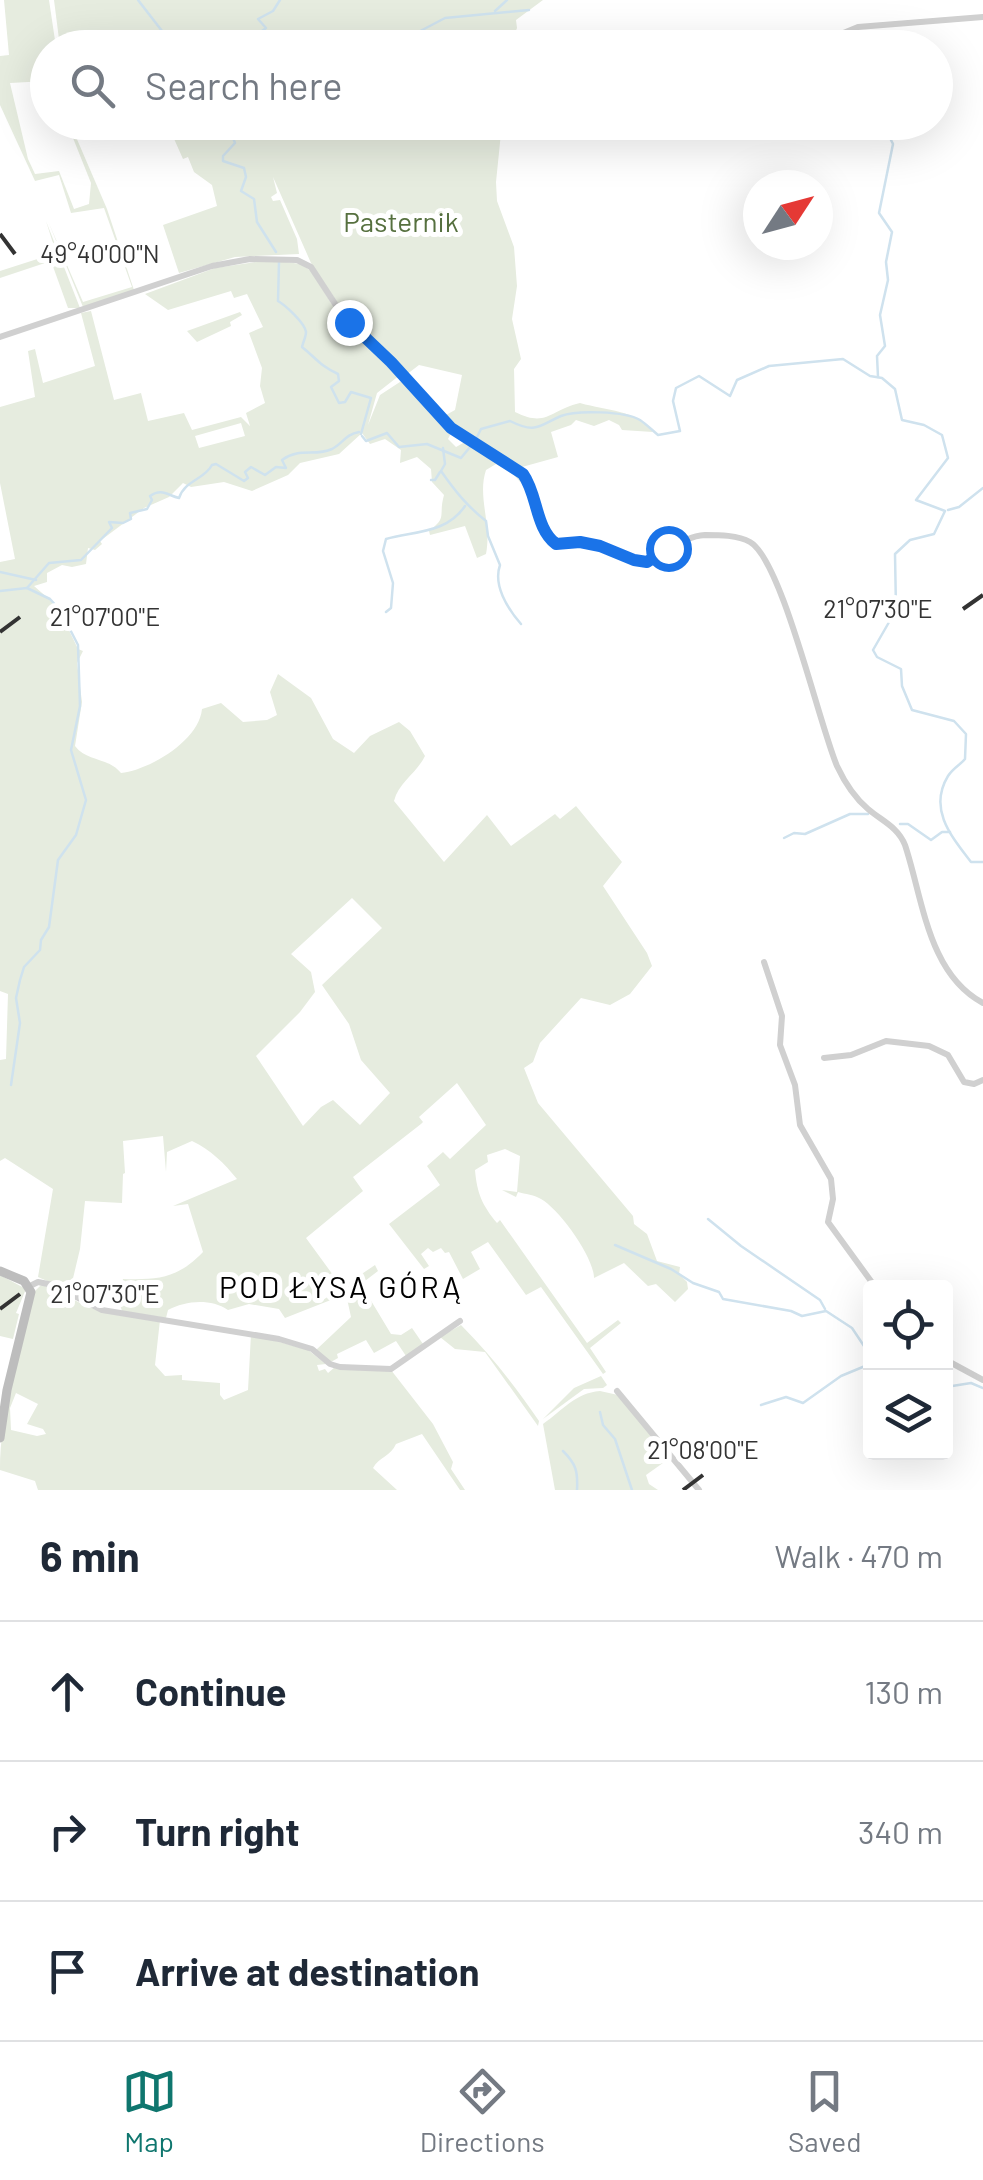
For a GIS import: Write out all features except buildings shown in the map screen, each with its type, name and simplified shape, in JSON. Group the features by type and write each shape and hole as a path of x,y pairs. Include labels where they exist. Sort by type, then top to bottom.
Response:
{"street":[{"path":"851,30 983,17"},
{"path":"0,337 212,266 250,259 297,260 310,267 341,313 442,420 463,438 523,474 548,538 556,544 580,542 647,562 686,538 703,535 749,541 764,556 838,768 864,805 900,834 920,904 940,954 955,983 983,1004"},
{"path":"764,962 782,1016 780,1046 796,1085 800,1125 831,1179 833,1198 828,1222 870,1280"},
{"path":"824,1058 851,1056 886,1041 930,1046 948,1055 964,1082 974,1084 983,1080"},
{"path":"0,1271 30,1286"},
{"path":"30,1286 38,1282 52,1285 102,1310 279,1339 312,1349 330,1364 340,1366 391,1369 460,1322"},
{"path":"0,1438 30,1286"},
{"path":"953,1364 983,1380"},
{"path":"618,1391 699,1490"}],"green space":[{"path":"4,0 49,0 53,30 30,30 30,82 10,83 28,159 35,174 59,171 74,209 89,204 91,183 74,140 77,140 107,209 134,290 83,307 48,221 83,302 132,287 104,208 71,213 59,175 35,181 0,105 0,56 9,55"},
{"path":"54,0 543,0 516,20 516,30 58,30"},
{"name":"Pasternik","path":"175,140 500,140 497,201 514,247 517,286 512,319 521,359 514,369 515,412 542,418 580,403 629,415 653,432 622,430 609,420 594,426 576,420 551,432 558,457 522,467 458,432 413,383 446,415 455,410 462,375 419,365 406,375 343,311 311,263 273,177 277,193 271,197 273,201 280,200 297,239 299,254 235,257 179,273 163,225 217,206 212,185 194,172 188,157 183,159"},
{"path":"46,221 80,308 68,308 51,261 0,278 0,271 56,253"},
{"path":"270,260 301,264 311,271 331,303 400,375 377,393 368,425 380,395 403,380 451,433 448,439 456,447 465,442 515,470 526,482 522,484 496,464 486,470 486,554 477,558 465,526 430,535 429,531 441,519 444,495 432,482 431,469 417,457 400,463 401,450 385,439 370,444 362,433 339,454 300,463 288,475 252,491 224,482 191,487 183,483 169,497 144,508 100,541 102,544 95,550 88,548 86,564 62,565 47,573 47,582 34,586 65,613 69,604 77,612 71,621 65,622 78,649 83,651 77,663 82,702 75,746 121,773 132,771 158,760 182,743 199,721 202,709 221,703 243,722 277,715 270,692 278,674 311,698 333,739 354,753 370,736 399,722 410,731 425,756 394,801 444,862 487,815 511,846 555,814 560,819 576,806 622,862 603,886 652,966 630,994 610,1005 581,998 540,1043 533,1062 524,1068 538,1103 633,1216 634,1224 647,1234 657,1261 680,1267 679,1274 688,1289 675,1302 656,1284 648,1286 624,1263 594,1278 582,1246 548,1204 533,1196 518,1192 516,1197 502,1190 517,1192 520,1156 505,1149 487,1155 488,1162 475,1170 488,1210 497,1223 500,1220 587,1343 618,1320 621,1323 590,1348 606,1372 603,1374 541,1287 526,1295 488,1242 471,1252 480,1269 463,1279 449,1252 441,1248 433,1252 428,1248 421,1254 429,1266 424,1269 389,1224 440,1185 427,1166 443,1152 450,1159 486,1125 457,1083 419,1117 421,1124 353,1177 363,1191 306,1238 333,1275 316,1287 323,1300 375,1265 378,1271 361,1284 391,1334 401,1335 412,1328 423,1344 406,1356 396,1341 374,1353 366,1340 337,1354 338,1358 331,1362 316,1350 351,1317 346,1294 285,1318 279,1309 249,1304 228,1310 206,1302 168,1310 166,1318 122,1311 118,1299 123,1279 167,1276 203,1252 188,1204 173,1206 237,1179 217,1157 192,1141 167,1152 166,1172 163,1136 123,1141 122,1203 85,1201 70,1291 38,1277 53,1189 5,1158 0,1161 0,1060 6,1059 8,994 0,991 0,562 15,559 0,483 0,407 35,397 28,351 35,349 43,383 95,366 81,313 91,311 114,400 141,393 148,421 184,413 192,430 241,417 250,426 246,413 265,403 260,386 262,368 249,333 263,327 247,294 234,298 231,291 168,310 145,294 215,268","holes":["241,423 245,436 199,448 195,436","352,898 382,928 322,985 349,1024 361,1060 390,1093 360,1125 333,1100 303,1126 256,1056 315,992 311,972 291,954"]},
{"path":"240,312 242,315 230,322 231,326 197,342 187,331"},
{"path":"0,1275 26,1289 16,1313 19,1314 13,1339 0,1336"},
{"path":"41,1285 102,1312 160,1320 155,1365 165,1376 182,1375 182,1380 220,1383 224,1400 248,1390 251,1334 308,1350 326,1364 317,1365 319,1371 325,1369 328,1373 335,1367 391,1370 433,1424 453,1462 451,1469 465,1490 460,1490 422,1434 396,1444 373,1468 397,1490 38,1490 35,1481 0,1470 7,1403 34,1292","holes":["16,1393 38,1404 27,1424 43,1429 46,1434 37,1436 11,1430 10,1408"]},
{"path":"461,1325 482,1348 512,1383 539,1421 538,1426 485,1352 455,1349 440,1337"},
{"path":"601,1376 607,1385 603,1388 584,1389 543,1419 574,1388"},
{"path":"600,1391 618,1395 670,1458 646,1475 649,1484 658,1490 555,1490 543,1424 576,1399"}],"waterway":[{"path":"138,0 161,30"},
{"path":"263,30 266,28 258,19 273,11 280,0"},
{"path":"495,11 507,0"},
{"path":"422,30 445,18 529,10"},
{"path":"234,140 223,161 244,168 246,177 241,191 254,199 257,222 276,252"},
{"path":"878,377 877,356 885,346 880,315 892,232 879,213 891,140"},
{"path":"279,262 278,301 305,328 302,347 338,374 339,381 331,387 339,403 345,402 351,392 371,398 361,434"},
{"path":"475,441 481,429 510,421 531,428 568,414 589,412 633,417 658,435 680,431 673,401 676,388 699,376 730,396 737,380 769,366 843,359 870,376 882,378 895,389 902,420 924,425 942,435 948,458 916,500 945,511 934,534 910,540 895,554 896,610 873,650 877,657 901,669 902,686 912,710 954,721 966,734 965,759 950,773 942,788 941,811 971,862 983,862"},
{"path":"11,1085 20,1023 16,998 20,980 24,967 40,950 49,927 58,860 76,835 86,800 71,750 80,706 78,645 60,610 50,599 27,588 49,563 81,560 112,528 109,522 131,519 130,513 147,509 154,494 179,498 212,465 244,481 248,478 245,472 251,467 265,475 276,467 286,468 282,460 289,456 326,451 359,432"},
{"path":"362,436 366,441 387,433 399,447 427,444 461,458 470,447"},
{"path":"443,448 445,464 441,471 486,521 500,565 500,588 521,624"},
{"path":"431,480 440,472"},
{"path":"948,510 959,507 983,488"},
{"path":"386,612 391,608 393,583 383,551 386,539 440,526 465,506"},
{"path":"0,572 36,580"},
{"path":"0,591 27,588"},
{"path":"784,838 794,833 805,834 850,814 868,814"},
{"path":"900,824 908,824 931,840 942,832 950,832"},
{"path":"708,1219 820,1300 825,1309"},
{"path":"615,1245 719,1292 723,1299 802,1316 826,1311 852,1328 863,1344"},
{"path":"761,1405 786,1397 803,1403 841,1376 863,1367"},
{"path":"953,1386 971,1383 983,1388"},
{"path":"600,1412 603,1425 615,1439 632,1490"},
{"path":"563,1451 575,1468 577,1490"}],"district":[{"name":"POD ŁYSĄ GÓRĄ","path":"341,1288"}],"route":[{"path":"349,322 451,428 523,474 548,538 556,544 580,542 647,562 668,548"}]}
